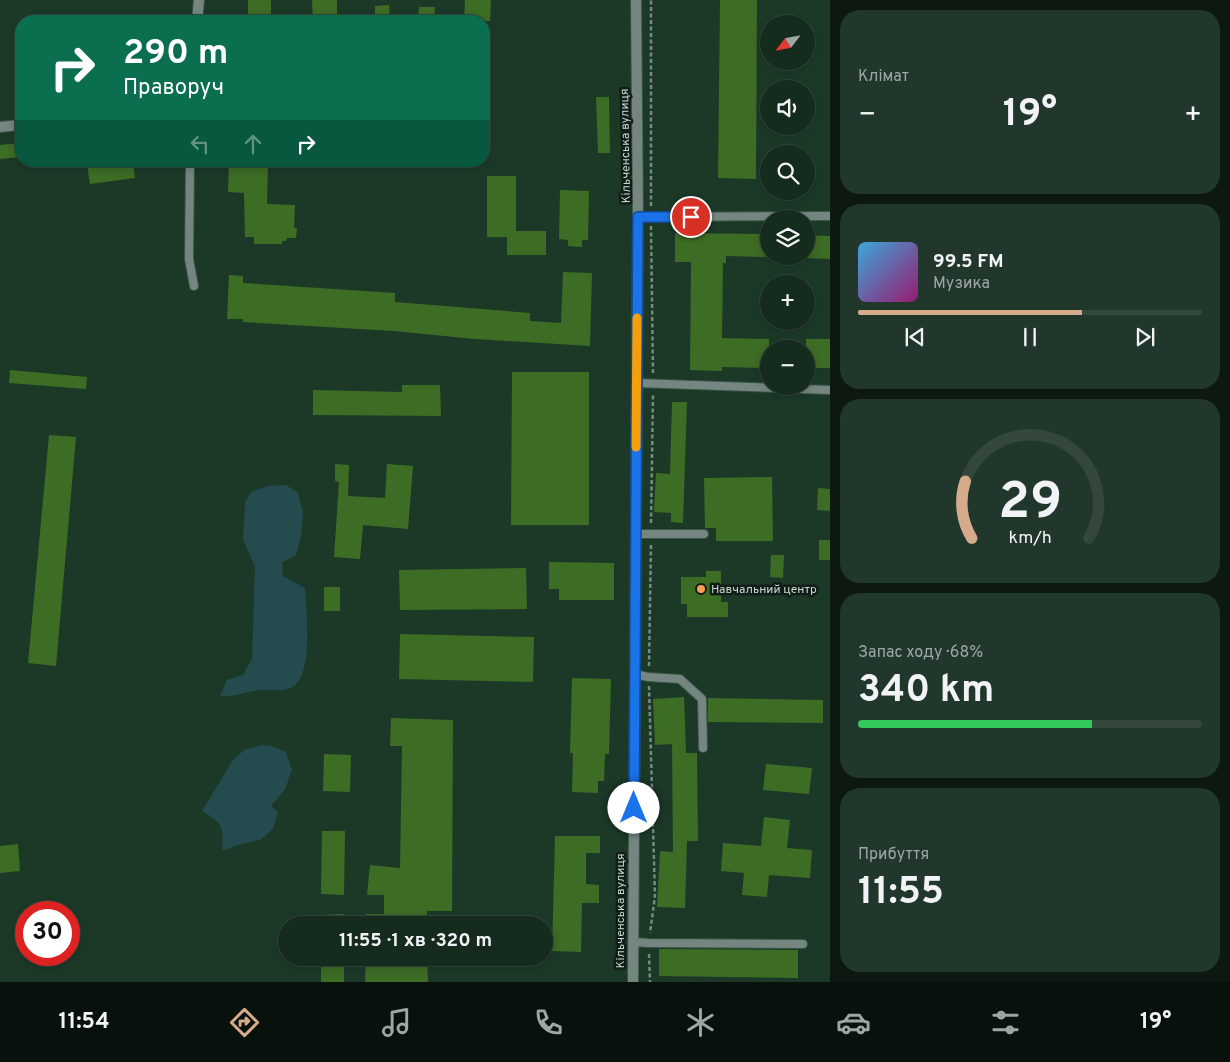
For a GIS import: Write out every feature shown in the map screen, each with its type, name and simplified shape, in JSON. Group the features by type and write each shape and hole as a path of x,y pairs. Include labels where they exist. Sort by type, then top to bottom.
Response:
{"street":[{"path":"198,15 199,0"},
{"name":"Кільченська вулиця","path":"632,982 638,217 636,0"},
{"path":"0,127 15,126"}],"lane":[{"path":"190,167 189,259 194,286"},
{"path":"638,217 830,216"},
{"path":"637,383 830,390"},
{"path":"636,534 704,534"},
{"path":"634,674 648,677 680,678 702,699 703,748"},
{"path":"633,942 803,944"}],"path":[{"path":"650,982 649,943 655,896 648,677 653,384 651,217 652,0"}],"water":[{"path":"286,485 298,493 303,513 301,536 296,555 282,562 283,576 305,588 307,639 301,677 295,685 287,689 262,690 231,696 220,696 227,680 243,675 252,659 255,567 243,539 245,503 251,492 268,486"},
{"path":"261,745 271,746 286,752 292,770 285,789 271,806 278,812 273,829 260,840 222,851 223,836 221,826 202,811 233,760 244,750"}],"building":[{"path":"248,0 271,0 271,15 248,15"},
{"path":"312,0 337,0 337,15 313,15"},
{"path":"465,0 491,0 490,21 490,15 464,15"},
{"path":"720,0 757,0 756,179 718,178"},
{"path":"389,5 390,15 375,15 375,6"},
{"path":"419,7 435,7 434,15 418,15"},
{"path":"596,97 609,97 610,153 598,153"},
{"path":"15,144 15,158 0,159 0,145"},
{"path":"87,167 134,167 135,178 90,184"},
{"path":"229,167 268,167 267,204 295,205 294,228 297,228 296,238 287,238 286,241 282,241 282,244 254,244 254,237 245,237 244,193 228,192"},
{"path":"487,176 516,176 516,231 546,231 546,255 507,255 507,237 487,237"},
{"path":"560,190 589,191 588,240 582,240 582,247 568,246 568,240 559,239"},
{"path":"675,233 760,234 760,257 726,256 726,263 723,263 722,338 769,339 760,340 760,368 722,367 722,371 690,370 691,262 675,262"},
{"path":"815,235 830,236 830,259 815,258"},
{"path":"563,272 592,273 590,346 243,322 243,319 227,319 229,275 243,276 243,283 395,293 395,302 530,313 530,321 561,323"},
{"path":"830,339 830,368 815,368 815,340 806,340"},
{"path":"10,370 87,377 86,389 9,383"},
{"path":"512,372 589,372 589,525 511,525"},
{"path":"402,385 440,385 441,416 313,415 313,390 402,392"},
{"path":"672,402 687,402 683,523 671,522 671,513 654,512 656,473 670,474"},
{"path":"49,435 76,437 56,666 28,663"},
{"path":"335,464 349,465 348,496 385,498 387,464 413,466 408,529 363,525 360,559 334,557 339,482 335,481"},
{"path":"772,477 773,541 716,541 716,528 705,528 704,478"},
{"path":"818,488 830,489 830,511 817,510"},
{"path":"819,540 830,540 830,560 819,560"},
{"path":"771,555 784,555 783,578 770,577"},
{"path":"549,562 614,563 614,600 559,600 559,589 549,589"},
{"path":"526,568 527,609 400,610 399,570"},
{"name":"Навчальний центр","path":"706,571 721,571 721,602 728,602 728,617 687,617 687,604 681,604 681,577 706,577"},
{"path":"324,587 340,587 340,611 324,611"},
{"path":"400,634 534,637 533,682 399,679"},
{"path":"572,678 611,679 609,754 605,754 604,781 598,781 598,793 572,792 573,753 570,753"},
{"path":"684,697 686,753 697,753 698,841 687,841 685,908 657,907 660,851 673,852 672,744 655,745 653,699"},
{"path":"708,698 823,700 823,723 708,722"},
{"path":"391,718 453,720 452,911 427,911 427,916 366,916 366,914 384,914 384,895 367,895 370,865 400,868 402,746 390,746"},
{"path":"324,754 351,755 350,792 323,791"},
{"path":"766,764 812,768 809,794 763,790"},
{"path":"764,817 790,820 787,848 812,850 810,878 769,875 767,897 742,895 744,873 721,871 723,843 761,846"},
{"path":"322,831 345,831 344,895 321,894"},
{"path":"555,836 600,836 600,853 586,853 586,884 599,885 599,903 582,903 581,952 553,951"},
{"path":"18,844 20,871 0,873 0,846"},
{"path":"344,914 344,916 321,916"},
{"path":"659,949 798,950 798,978 659,976"},
{"path":"321,966 344,966 344,982 321,982"},
{"path":"366,966 427,966 428,982 365,982"}],"slow traffic":[{"path":"636,447 637,318"}],"place":[{"name":"Навчальний центр","path":"701,589"}],"route":[{"path":"634,808 638,217 691,217"}]}
